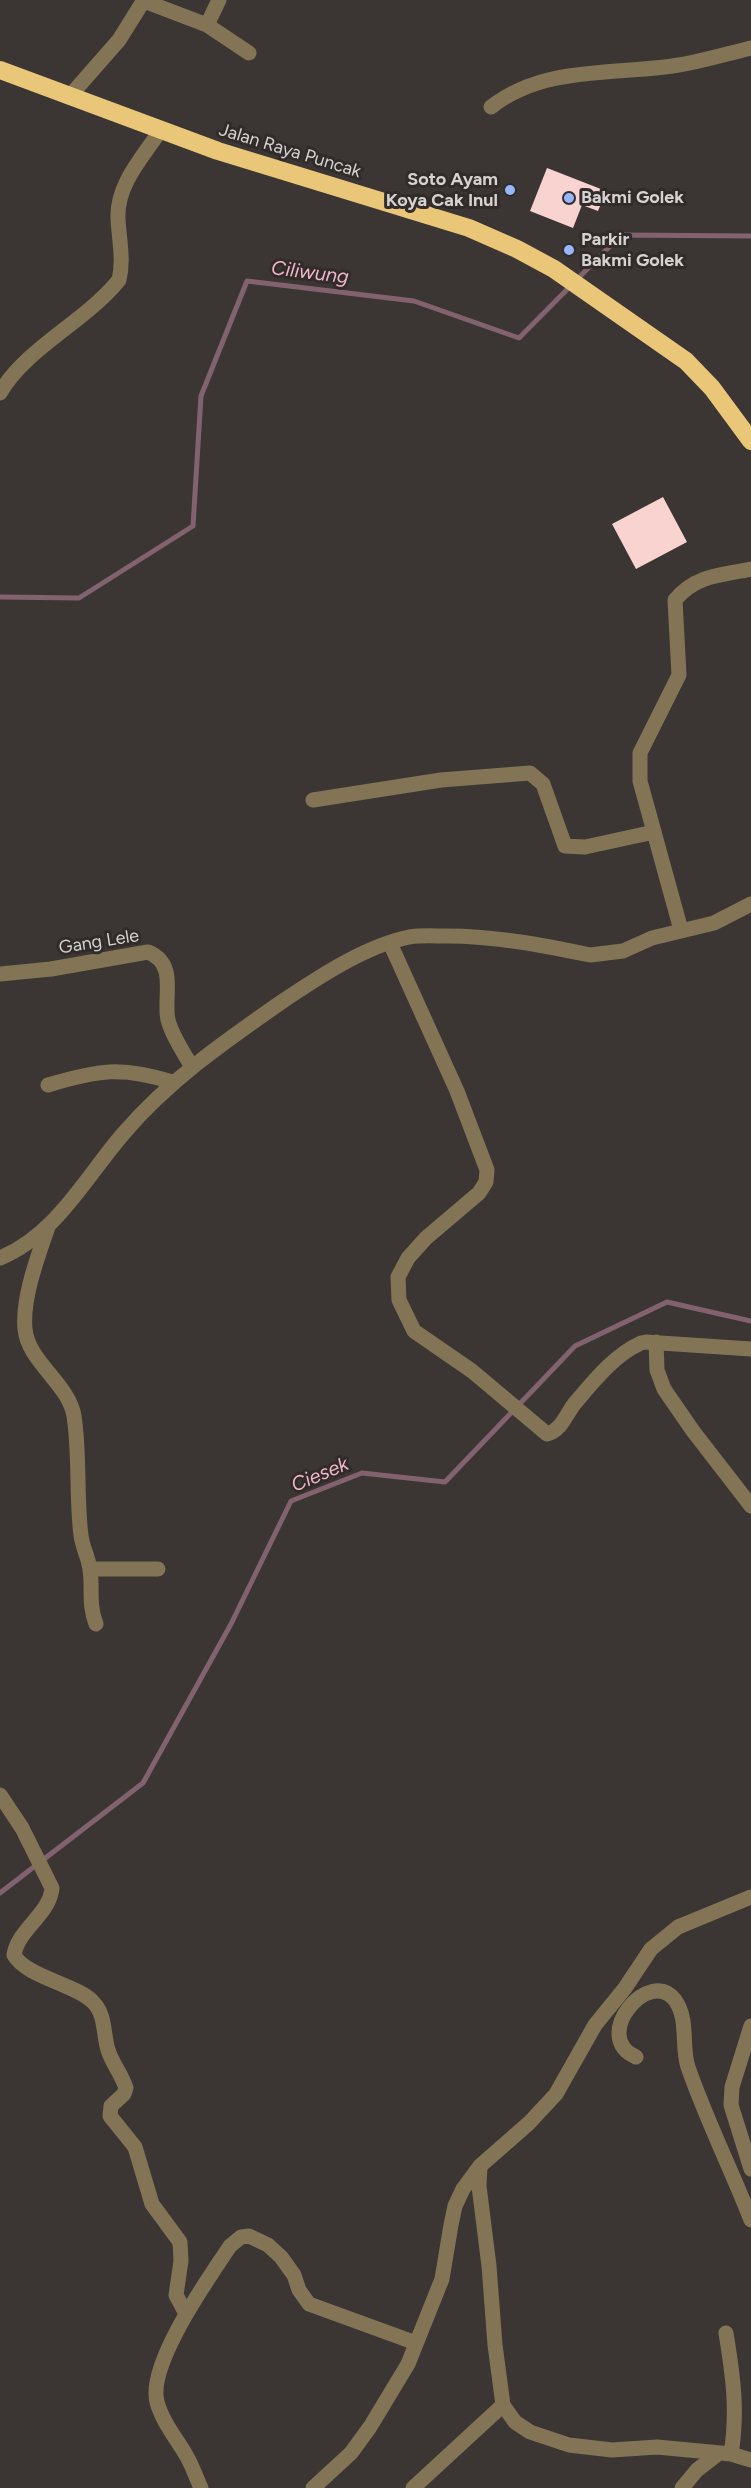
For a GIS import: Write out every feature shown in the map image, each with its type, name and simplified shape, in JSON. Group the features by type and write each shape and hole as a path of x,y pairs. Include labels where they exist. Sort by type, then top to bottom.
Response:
{"highway":[{"name":"Jalan Raya Puncak","path":"0,70 218,151 469,228 555,269 694,368 751,441"}],"street":[{"path":"69,97 119,40 144,0 207,25 249,53"},
{"path":"207,25 219,0"},
{"path":"491,106 510,93 547,79 579,73 665,67 751,48"},
{"path":"0,393 35,354 73,325 119,280 120,196 127,180 160,131"},
{"path":"681,930 639,781 640,753 679,675 675,600 687,586 697,580 751,569"},
{"path":"313,800 441,780 530,773 543,784 565,846 585,847 654,832"},
{"path":"0,1258 16,1250 48,1227 122,1135 172,1083 306,986 342,965 390,943 410,937 489,936 590,955 604,954 623,951 652,938 714,923 751,904"},
{"path":"390,943 458,1091 487,1170 486,1182 479,1193 426,1238 408,1258 398,1277 399,1300 414,1331 472,1371 547,1434 559,1428 572,1406 604,1370 636,1345 656,1342 751,1349"},
{"name":"Gang Lele","path":"0,975 51,969 148,952 155,955 165,969 170,993 168,1010 170,1025 192,1067"},
{"path":"48,1085 92,1072 129,1071 172,1083"},
{"path":"48,1227 34,1273 25,1314 25,1330 31,1349 74,1414 81,1536 90,1569 89,1597 96,1624"},
{"path":"656,1342 657,1370 664,1389 751,1506"},
{"path":"90,1569 158,1569"},
{"path":"0,1795 33,1849 52,1888 46,1904 19,1942 14,1955 18,1961 31,1969 92,2000 102,2015 108,2051 126,2088 124,2094 110,2108 110,2116 135,2147 152,2204 180,2242 181,2261 176,2295 186,2314"},
{"path":"313,2488 351,2453 370,2427 408,2364 442,2279 455,2206 463,2189 480,2166 529,2123 555,2094 595,2025 625,1988 651,1949 661,1939 678,1927 751,1897"},
{"path":"636,2057 627,2054 620,2043 618,2031 625,2014 637,1999 649,1992 664,1992 675,2000 684,2025 687,2065 751,2220"},
{"path":"751,2026 732,2087 731,2105 751,2169"},
{"path":"480,2166 479,2186 503,2404 515,2422 530,2432 569,2445 612,2450 657,2447 725,2454 751,2460"},
{"path":"201,2488 157,2401 156,2388 160,2368 186,2314 230,2246 241,2237 249,2236 268,2245 281,2257 294,2275 299,2290 309,2304 416,2343"},
{"path":"687,2485 706,2462 725,2454 735,2426 735,2383 726,2333"},
{"path":"413,2488 503,2404"}],"building":[{"name":"Bakmi Golek","path":"547,168 606,191 598,211 582,205 573,228 530,211"},
{"path":"663,497 687,542 636,569 612,524"}],"waterway":[{"name":"Ciliwung","path":"0,597 79,598 193,526 201,396 247,281 414,301 519,338 621,235 751,236"},
{"name":"Ciesek","path":"0,1893 143,1783 231,1624 291,1501 362,1473 445,1482 575,1346 667,1302 751,1321"}],"place":[{"name":"Soto Ayam Koya Cak Inul","path":"510,190"},
{"name":"Bakmi Golek","path":"569,198"},
{"name":"Parkir Bakmi Golek","path":"569,250"}]}
